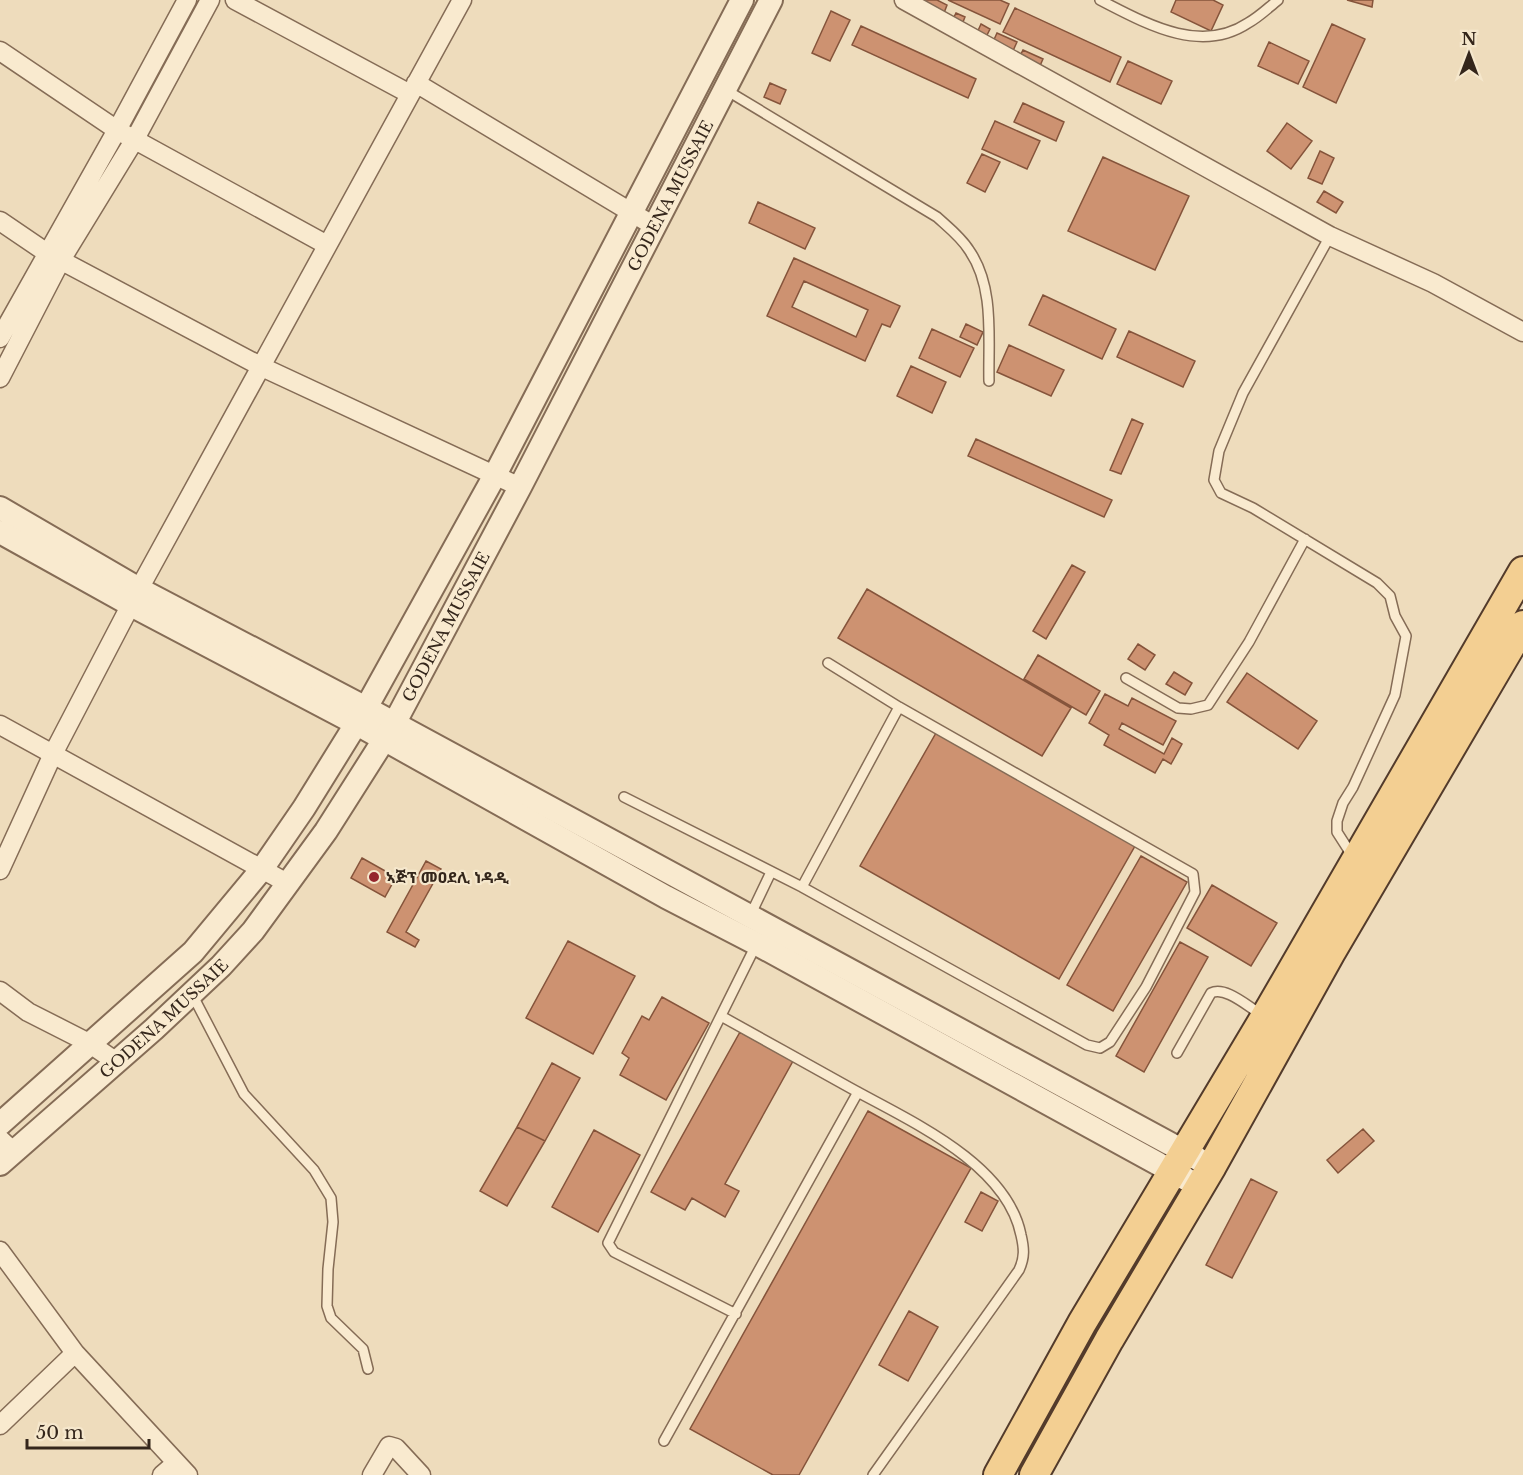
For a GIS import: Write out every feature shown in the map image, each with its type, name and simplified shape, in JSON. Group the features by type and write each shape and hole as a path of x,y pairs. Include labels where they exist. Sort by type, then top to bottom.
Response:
{"main road":[{"path":"1034,1475 1109,1340 1206,1176 1320,948 1355,861 1522,576"},
{"path":"998,1475 1082,1323 1180,1163 1265,1017 1320,948 1523,625"},
{"path":"1082,1323 1109,1340"}],"street":[{"path":"3,366 117,130 187,0"},
{"path":"0,338 135,139 210,0"},
{"path":"235,0 413,89 654,226"},
{"path":"0,870 53,754 135,597 462,0"},
{"name":"GODENA MUSSAIE","path":"0,1124 89,1042 145,997 193,952 262,869 304,808 361,715 495,475 742,0"},
{"name":"GODENA MUSSAIE","path":"5,1152 116,1061 192,994 253,931 326,831 389,733 520,487 771,0"},
{"path":"904,0 1330,236 1433,283 1523,332"},
{"path":"0,51 117,130 327,245"},
{"path":"0,221 54,257 262,367 520,487"},
{"path":"0,508 135,597"},
{"path":"0,532 135,597 361,715 666,897 753,930 1206,1176"},
{"path":"0,725 287,884"},
{"path":"0,991 28,1012 89,1042 116,1061"},
{"path":"0,1251 75,1353 175,1471"},
{"path":"0,1425 75,1353"},
{"path":"372,1475 389,1446 396,1448 421,1475"}],"lane":[{"path":"1100,0 1147,24 1179,34 1198,36 1215,36 1248,24 1278,0"},
{"path":"726,90 937,217 962,241 982,274 987,304 989,381"},
{"path":"1330,236 1243,393 1219,452 1214,480 1221,493 1254,508 1377,583 1390,596 1395,616 1406,636 1395,695 1336,821 1337,832 1355,861"},
{"path":"1126,678 1178,708 1191,709 1208,705 1249,642 1305,539"},
{"path":"624,797 802,887 1087,1045 1101,1048 1110,1042 1146,987 1195,892 1193,874 899,707 828,663"},
{"path":"802,887 899,707"},
{"path":"736,1314 614,1252 608,1243 721,1016 753,930 771,872"},
{"path":"1177,1053 1211,993 1215,991 1223,991 1265,1017"},
{"path":"192,994 244,1094 314,1170 331,1198 333,1222 327,1306 331,1318 363,1349 368,1369"},
{"path":"721,1016 942,1139 988,1177 1013,1210 1020,1225 1025,1252 1019,1270 873,1475"},
{"path":"664,1442 858,1092"}],"building":[{"path":"916,0 937,0 947,5 944,13"},
{"path":"948,0 1000,0 1009,4 1000,24"},
{"path":"1176,0 1213,0 1223,5 1211,31 1171,12"},
{"path":"1347,0 1373,0 1372,7"},
{"path":"1015,8 1121,57 1110,82 1003,32"},
{"path":"831,11 850,20 830,61 812,53"},
{"path":"956,13 965,17 961,27 951,23"},
{"path":"981,24 990,29 985,39 976,35"},
{"path":"1332,24 1365,39 1336,103 1303,87"},
{"path":"861,26 976,79 968,98 852,45"},
{"path":"997,33 1017,42 1012,53 992,44"},
{"path":"1269,42 1309,61 1298,84 1258,66"},
{"path":"1023,50 1043,59 1039,68 1019,58"},
{"path":"1128,61 1172,81 1161,104 1117,84"},
{"path":"770,83 786,90 780,104 764,97"},
{"path":"1023,103 1064,122 1056,141 1014,122"},
{"path":"995,121 1040,141 1027,169 982,149"},
{"path":"1287,123 1312,141 1291,169 1267,151"},
{"path":"1320,151 1334,158 1322,184 1308,178"},
{"path":"982,154 1000,162 985,192 967,183"},
{"path":"1103,157 1189,196 1155,270 1068,231"},
{"path":"1324,191 1343,202 1336,213 1317,202"},
{"path":"758,202 815,228 805,249 749,223"},
{"path":"794,258 900,306 890,327 882,324 865,361 767,316","holes":["804,281 868,310 856,337 792,307"]},
{"path":"1043,295 1116,329 1102,359 1029,325"},
{"path":"966,324 983,332 977,345 960,337"},
{"path":"932,329 974,348 960,377 919,358"},
{"path":"1129,331 1195,361 1183,387 1117,357"},
{"path":"1009,345 1064,370 1051,396 997,372"},
{"path":"911,366 946,382 932,413 897,396"},
{"path":"1132,419 1143,424 1121,474 1110,470"},
{"path":"976,439 1112,500 1104,517 968,456"},
{"path":"1072,565 1085,572 1046,639 1033,631"},
{"path":"867,589 1071,708 1042,756 838,638"},
{"path":"1138,644 1155,655 1145,670 1128,659"},
{"path":"1038,655 1100,691 1086,715 1024,679"},
{"path":"1174,672 1192,683 1185,695 1166,684"},
{"path":"1247,673 1317,721 1298,749 1227,702"},
{"path":"1105,694 1128,706 1132,698 1176,721 1163,745 1122,723 1119,729 1164,754 1172,738 1182,744 1171,764 1163,759 1155,773 1104,745 1109,735 1089,723"},
{"path":"936,733 1135,846 1059,979 860,866"},
{"path":"1141,856 1187,882 1113,1011 1067,985"},
{"path":"362,858 396,877 385,897 351,878"},
{"path":"426,861 441,869 406,932 419,940 415,947 387,932"},
{"path":"1212,885 1277,923 1251,966 1187,928"},
{"path":"568,941 635,976 593,1054 526,1018"},
{"path":"1180,942 1208,957 1144,1072 1116,1056"},
{"path":"662,997 709,1023 666,1100 620,1075 629,1058 622,1053 642,1016 649,1020"},
{"path":"740,1032 793,1061 725,1184 739,1191 725,1217 692,1198 685,1210 651,1192"},
{"path":"552,1063 580,1078 545,1141 517,1127"},
{"path":"868,1111 971,1168 799,1475 773,1475 690,1429"},
{"path":"517,1127 545,1141 507,1206 480,1191"},
{"path":"1363,1129 1374,1141 1338,1173 1327,1160"},
{"path":"594,1130 640,1155 598,1232 552,1207"},
{"path":"1251,1179 1277,1192 1232,1278 1206,1265"},
{"path":"981,1192 998,1201 982,1231 965,1222"},
{"path":"909,1311 938,1327 908,1381 879,1365"}],"place":[{"name":"ኣጅፕ መዐደሊ ነዳዲ","path":"374,877"}]}
